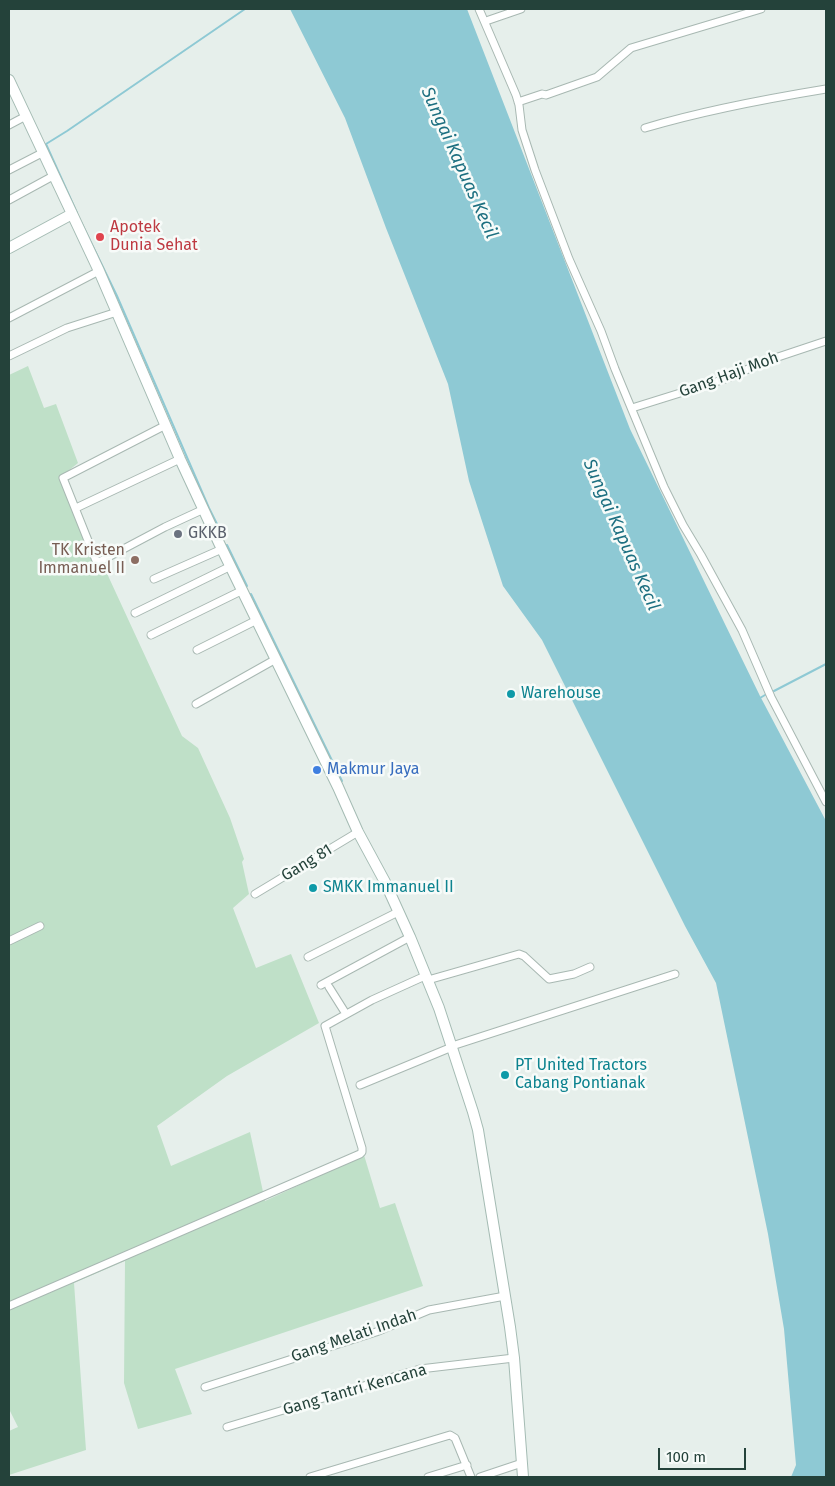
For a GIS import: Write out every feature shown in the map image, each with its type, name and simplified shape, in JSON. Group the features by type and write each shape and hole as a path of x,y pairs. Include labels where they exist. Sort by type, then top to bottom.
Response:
{"main road":[{"path":"9,83 99,271 180,459 222,549 344,798 358,832 385,882 439,1008 478,1130 514,1358 523,1477"},
{"path":"9,248 72,214"}],"street":[{"path":"480,9 518,102 522,130 569,259 673,505 742,630 771,697 826,802"},
{"path":"486,21 521,9"},
{"path":"518,102 542,94 546,95 597,77 631,48 761,9"},
{"path":"645,128 674,119 759,100 826,89"},
{"path":"9,125 26,116"},
{"path":"9,170 42,153"},
{"path":"9,200 53,176"},
{"path":"9,318 99,271"},
{"path":"9,356 67,328 117,312"},
{"name":"Gang Haji Moh","path":"632,408 724,379 769,360 826,341"},
{"path":"166,425 63,478 98,563 165,527 204,509"},
{"path":"76,508 180,459"},
{"path":"154,579 222,549"},
{"path":"134,613 231,566"},
{"path":"151,635 243,590"},
{"path":"197,650 257,620"},
{"path":"196,704 276,660"},
{"name":"Gang 81","path":"256,894 358,832"},
{"path":"308,957 398,912"},
{"path":"9,941 40,926"},
{"path":"321,985 410,937"},
{"path":"9,1306 360,1154 362,1148 325,1026 346,1014 426,978 519,954 524,956 549,979 574,974 590,967"},
{"path":"360,1085 452,1046 674,974"},
{"path":"329,987 346,1014"},
{"name":"Gang Melati Indah","path":"205,1387 376,1332 429,1310 505,1296"},
{"name":"Gang Tantri Kencana","path":"227,1427 420,1369 514,1358"},
{"path":"310,1477 448,1435 454,1437 471,1477"},
{"path":"480,1477 522,1463"},
{"path":"428,1477 467,1465"}],"green space":[{"path":"28,366 44,408 56,404 78,463 62,476 182,736 198,748 230,818 244,859 242,862 249,894 233,908 256,968 291,954 319,1023 227,1076 157,1126 171,1166 250,1132 265,1201 364,1155 380,1208 395,1203 423,1286 175,1369 192,1414 138,1429 124,1383 125,1261 74,1283 86,1450 9,1475 9,1431 18,1427 9,1409 9,375"}],"water":[{"name":"Sungai Kapuas Kecil","path":"290,9 467,9 630,429 760,696 826,821 826,1477 791,1477 796,1465 784,1329 768,1234 716,983 685,926 542,640 503,586 469,481 448,384 345,118"}],"waterway":[{"path":"77,213 46,144 245,9"},
{"path":"81,222 117,296 223,536"},
{"path":"227,545 247,586"},
{"path":"251,594 342,781"},
{"path":"774,691 826,664"},
{"path":"760,698 765,695"}],"place":[{"name":"Apotek Dunia Sehat","path":"100,237"},
{"name":"GKKB","path":"178,534"},
{"name":"TK Kristen Immanuel II","path":"135,560"},
{"name":"Warehouse","path":"511,694"},
{"name":"Makmur Jaya","path":"317,770"},
{"name":"SMKK Immanuel II","path":"313,888"},
{"name":"PT United Tractors Cabang Pontianak","path":"505,1075"}]}
